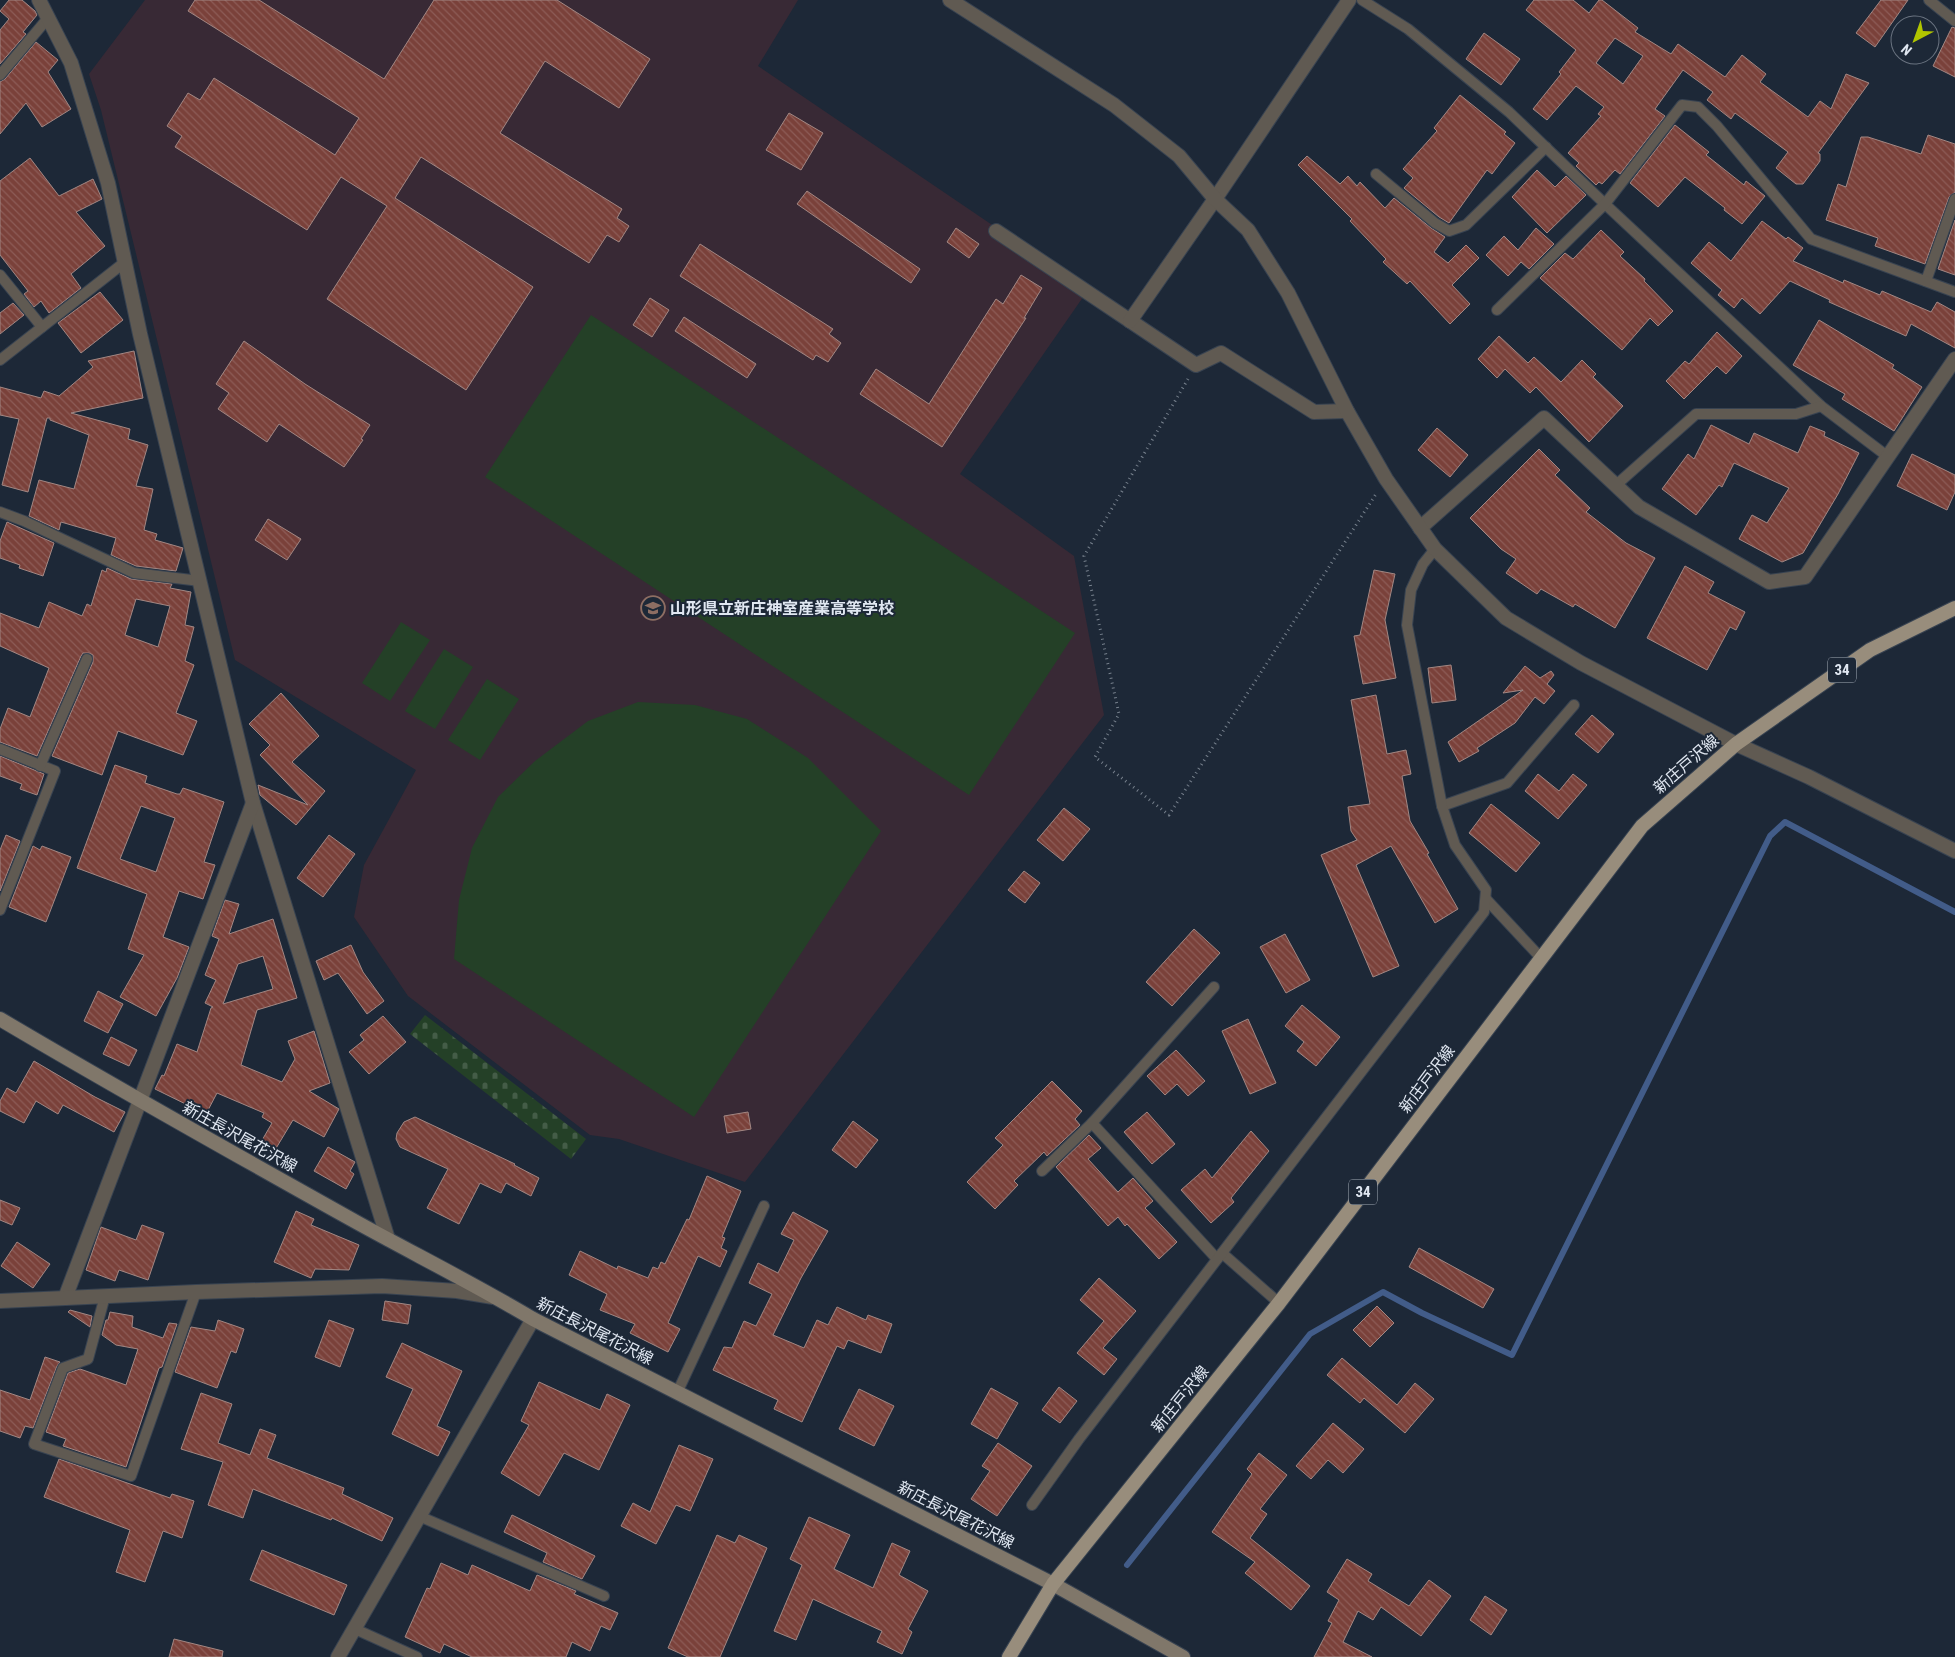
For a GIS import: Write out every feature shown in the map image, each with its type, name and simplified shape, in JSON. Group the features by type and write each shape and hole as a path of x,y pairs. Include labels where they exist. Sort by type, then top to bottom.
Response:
{"main road":[{"name":"新庄戸沢線","path":"1009,1657 1053,1584 1279,1303 1642,826 1736,744 1870,650 1955,608"},
{"name":"新庄長沢尾花沢線","path":"0,1020 139,1101 388,1240 496,1297 532,1319 1053,1584 1183,1657"}],"street":[{"path":"39,0 72,63 108,183 140,334 253,803 388,1240"},
{"path":"950,0 1114,105 1179,156 1215,199 1248,230 1288,293 1347,410 1386,479 1435,549 1506,618 1581,663 1736,744 1809,776 1955,851"},
{"path":"1130,321 1349,0"},
{"path":"996,231 1196,365 1221,354 1314,412 1347,410"},
{"path":"1420,528 1544,418 1639,507 1769,582 1806,576 1955,359"},
{"path":"65,1298 253,803"},
{"path":"0,1301 382,1286 457,1291 496,1297"},
{"path":"338,1657 532,1319"}],"lane":[{"path":"1362,0 1408,29 1509,112 1604,204 1821,406 1887,456"},
{"path":"1929,0 1955,21"},
{"path":"0,75 48,18"},
{"path":"1497,310 1604,204 1682,105 1698,107 1717,126 1811,240 1955,292"},
{"path":"1376,174 1435,223 1449,231 1466,225 1546,147"},
{"path":"1926,281 1955,199"},
{"path":"0,360 125,262"},
{"path":"0,274 42,327"},
{"path":"1615,486 1696,414 1796,414 1821,406"},
{"path":"0,512 24,521 134,573 200,581"},
{"path":"1032,1504 1079,1439 1484,912 1486,890 1455,845 1442,806 1407,625 1411,590 1422,564 1435,549"},
{"path":"40,766 87,659"},
{"path":"1442,806 1507,783 1574,705"},
{"path":"0,749 55,771 0,910"},
{"path":"1486,900 1541,958"},
{"path":"1042,1171 1092,1123 1214,987"},
{"path":"1092,1123 1219,1256 1279,1303"},
{"path":"677,1393 764,1206"},
{"path":"105,1296 88,1359 63,1368 34,1444 131,1476 196,1292"},
{"path":"420,1516 604,1596"},
{"path":"355,1629 417,1657"}],"path":[{"path":"1196,365 1084,556 1119,714 1095,757 1169,815 1386,479"}],"shaded area":[{"name":"山形県立新庄神室産業高等学校","path":"145,0 798,0 758,66 1088,290 960,474 1074,556 1104,715 745,1182 619,1139 590,1135 408,996 354,917 364,865 416,770 235,660 101,110 89,74"}],"green space":[{"path":"591,315 1075,633 969,795 485,477"},
{"path":"401,622 430,640 390,701 362,683"},
{"path":"444,649 473,667 435,729 405,711"},
{"path":"487,679 519,699 480,760 448,740"},
{"path":"638,702 695,705 747,719 808,758 881,831 694,1117 454,959 459,900 472,848 498,797 535,761 588,721"},
{"path":"425,1015 586,1139 571,1159 410,1034"}],"building":[{"path":"9,0 22,0 37,15 23,32 26,34 0,64 0,30 9,19 0,11"},
{"path":"195,0 259,0 384,79 434,0 557,0 650,59 619,108 545,61 500,133 622,209 617,218 629,226 619,242 607,235 589,263 421,157 395,198 533,287 466,390 327,299 387,206 341,177 307,230 175,147 182,136 167,126 188,93 200,100 214,78 335,155 359,118 188,11"},
{"path":"1534,0 1573,0 1589,13 1599,0 1602,0 1638,28 1635,32 1671,54 1678,44 1725,77 1742,55 1766,74 1760,82 1808,117 1820,101 1831,109 1846,74 1869,83 1818,153 1820,154 1820,161 1803,184 1796,184 1776,168 1788,152 1735,113 1731,119 1707,100 1713,92 1683,70 1655,109 1665,116 1620,174 1615,170 1602,184 1599,182 1596,185 1576,166 1579,163 1568,153 1601,116 1598,114 1604,107 1576,86 1547,120 1533,109 1561,74 1559,72 1576,50 1526,10","holes":["1615,38 1643,56 1623,84 1596,63"]},
{"path":"1881,0 1908,0 1897,15 1890,15 1890,26 1875,47 1856,33"},
{"path":"1952,27 1955,28 1955,77 1933,66 1940,65 1940,52"},
{"path":"1484,33 1520,59 1501,85 1466,59"},
{"path":"36,42 58,60 48,72 71,109 42,127 26,103 0,134 0,82 5,79"},
{"path":"1460,95 1506,132 1504,134 1515,143 1492,174 1487,170 1449,223 1404,188 1413,178 1403,169 1437,131 1434,128"},
{"path":"789,113 823,133 801,170 766,150"},
{"path":"1675,125 1709,152 1706,155 1744,185 1746,181 1765,196 1742,224 1724,210 1725,208 1685,177 1658,207 1630,183"},
{"path":"1928,135 1955,144 1955,192 1949,197 1925,264 1875,246 1878,238 1826,220 1838,184 1846,187 1861,137 1868,137 1921,154"},
{"path":"1307,156 1340,184 1348,176 1357,186 1360,182 1385,208 1394,198 1445,237 1434,252 1448,263 1466,245 1479,258 1452,285 1470,304 1450,324 1410,281 1407,284 1383,262 1386,259 1350,221 1352,219 1298,165"},
{"path":"30,158 59,196 93,179 102,199 76,212 105,246 71,274 81,288 49,313 41,301 34,307 24,294 28,291 0,255 0,181"},
{"path":"1537,170 1555,187 1566,176 1586,195 1547,233 1512,197"},
{"path":"807,191 920,269 911,283 797,204"},
{"path":"1955,220 1955,275 1938,269"},
{"path":"1762,221 1786,239 1788,237 1803,248 1793,261 1843,283 1844,280 1880,295 1882,291 1931,312 1937,302 1955,312 1955,348 1911,324 1906,336 1829,302 1830,300 1790,281 1760,314 1742,298 1734,308 1718,295 1722,290 1691,263 1709,242 1731,261"},
{"path":"956,228 979,244 969,258 947,242"},
{"path":"1536,228 1554,244 1529,269 1521,262 1508,276 1486,255 1504,236 1518,250"},
{"path":"1601,230 1624,252 1620,256 1645,279 1644,281 1673,311 1658,326 1650,318 1622,350 1540,278 1565,253 1573,259"},
{"path":"700,244 833,329 829,334 841,343 828,362 816,355 813,360 680,276"},
{"path":"1021,275 1042,288 1024,318 1026,318 942,447 860,394 876,369 929,404 996,299 1003,304"},
{"path":"100,292 123,320 81,353 58,323"},
{"path":"650,298 669,310 652,337 633,325"},
{"path":"13,303 24,315 0,334 0,313"},
{"path":"684,317 756,364 747,378 675,331"},
{"path":"1819,320 1894,365 1892,368 1922,387 1894,431 1842,399 1845,394 1793,365"},
{"path":"1717,332 1742,356 1726,374 1717,366 1684,399 1666,381 1685,361 1689,364"},
{"path":"1499,336 1528,363 1534,357 1561,382 1582,360 1596,374 1593,377 1623,406 1589,442 1536,387 1530,393 1505,369 1497,378 1478,359"},
{"path":"244,341 305,384 370,425 361,439 363,440 344,467 279,424 267,442 218,409 229,393 216,384"},
{"path":"134,351 143,398 71,413 130,429 128,439 148,445 136,486 153,489 144,530 157,534 155,540 183,548 176,571 136,566 111,555 116,538 61,522 59,530 29,516 39,480 74,489 89,435 47,418 28,492 2,485 19,419 0,415 0,387 41,398 44,391 59,396 93,367 88,361"},
{"path":"1711,425 1749,444 1754,433 1798,453 1810,426 1825,432 1824,436 1859,453 1838,494 1803,553 1782,562 1739,539 1752,515 1767,523 1789,488 1734,463 1722,487 1719,485 1696,515 1662,489 1688,454 1694,459"},
{"path":"1437,428 1468,455 1450,477 1418,450"},
{"path":"1539,449 1560,470 1555,475 1590,508 1586,512 1626,543 1655,558 1615,628 1575,604 1573,607 1541,589 1537,594 1506,573 1516,559 1501,549 1470,518"},
{"path":"1912,454 1955,475 1955,492 1947,510 1897,486"},
{"path":"268,519 301,539 287,560 255,540"},
{"path":"7,522 54,543 43,576 19,568 20,565 0,558 0,541"},
{"path":"1685,566 1714,582 1708,593 1745,612 1736,630 1730,627 1707,670 1647,638"},
{"path":"107,568 131,579 172,584 170,588 191,592 185,625 194,627 185,661 194,665 176,713 197,721 183,755 118,731 102,775 52,756 93,662 93,655 89,653 83,653 81,656 37,756 0,742 0,729 8,708 30,717 49,668 0,646 0,613 39,628 49,602 82,616 87,604 91,606 102,570 106,572","holes":["136,599 170,606 158,647 125,635"]},
{"path":"1374,570 1395,574 1385,620 1396,678 1363,684 1354,636 1360,635"},
{"path":"1451,665 1456,700 1432,703 1428,668"},
{"path":"1525,666 1540,678 1551,671 1554,675 1547,684 1555,691 1544,704 1535,697 1515,723 1477,748 1479,751 1459,762 1448,742 1523,690 1503,693"},
{"path":"281,693 319,736 292,762 325,791 296,825 260,795 258,785 308,805 260,755 270,745 249,724"},
{"path":"1376,695 1387,754 1406,750 1411,774 1402,776 1410,821 1458,909 1435,923 1391,846 1356,865 1399,966 1373,977 1321,855 1357,840 1351,831 1348,807 1370,804 1351,700"},
{"path":"1592,715 1614,734 1598,753 1575,734"},
{"path":"0,756 44,774 37,795 20,789 22,784 0,776"},
{"path":"115,765 147,776 145,783 177,794 180,794 183,788 224,802 204,862 215,865 203,899 179,891 163,937 189,947 177,978 156,1016 120,997 144,955 128,949 147,894 77,868","holes":["141,806 175,818 156,872 120,859"]},
{"path":"1538,774 1559,791 1573,774 1587,785 1558,819 1525,791"},
{"path":"1491,804 1540,843 1516,872 1469,833"},
{"path":"1064,808 1090,829 1063,861 1037,840"},
{"path":"6,835 20,841 0,891 0,850"},
{"path":"329,835 355,854 323,897 297,878"},
{"path":"33,846 40,850 42,846 71,857 46,922 9,907"},
{"path":"1024,871 1040,883 1025,903 1008,890"},
{"path":"225,900 239,904 229,934 273,919 297,998 257,1010 241,1065 282,1082 295,1059 288,1041 314,1031 330,1083 309,1091 339,1109 324,1137 293,1120 275,1150 261,1142 272,1123 262,1117 264,1113 217,1093 206,1114 155,1089 162,1075 164,1076 177,1044 197,1052 211,1008 213,1007 205,1003 216,980 205,975 219,939 212,936","holes":["263,956 273,989 223,1004 238,964"]},
{"path":"1194,929 1220,953 1172,1006 1146,982"},
{"path":"1285,934 1310,980 1286,993 1260,947"},
{"path":"351,945 363,972 384,1001 367,1014 338,973 324,980 316,961"},
{"path":"98,991 123,1004 108,1033 84,1021"},
{"path":"1302,1005 1340,1037 1316,1066 1297,1051 1304,1042 1285,1026"},
{"path":"383,1016 406,1042 369,1074 349,1052 364,1040 360,1035"},
{"path":"1248,1019 1276,1083 1250,1094 1222,1031"},
{"path":"111,1037 137,1050 129,1066 103,1054"},
{"path":"1176,1050 1205,1081 1188,1096 1177,1084 1165,1095 1147,1076"},
{"path":"34,1061 95,1097 125,1112 114,1132 63,1105 58,1114 36,1101 24,1123 0,1111 0,1101 7,1088 16,1093"},
{"path":"1052,1081 1082,1111 1075,1119 1080,1125 1047,1156 1044,1152 1014,1181 1018,1185 995,1209 967,1182 1003,1145 995,1138"},
{"path":"748,1112 751,1129 727,1133 724,1116"},
{"path":"1147,1112 1175,1144 1152,1164 1124,1132"},
{"path":"415,1117 515,1164 539,1178 531,1196 506,1183 501,1193 480,1183 459,1224 427,1208 448,1169 400,1147 396,1139 397,1133 404,1122"},
{"path":"853,1121 878,1140 856,1168 832,1150"},
{"path":"1251,1131 1269,1151 1231,1198 1234,1202 1211,1223 1181,1190 1205,1169 1212,1178"},
{"path":"1089,1135 1101,1148 1088,1159 1118,1192 1133,1178 1153,1201 1145,1208 1177,1242 1159,1259 1127,1224 1125,1226 1118,1217 1108,1226 1056,1167"},
{"path":"328,1147 355,1162 350,1171 354,1174 346,1189 314,1171"},
{"path":"707,1176 741,1191 722,1237 725,1238 721,1248 727,1251 720,1267 698,1256 668,1323 680,1329 668,1352 630,1333 635,1324 600,1310 607,1294 569,1275 580,1251 617,1269 618,1266 648,1278 653,1267 658,1269 661,1262 665,1264 687,1219 689,1220"},
{"path":"0,1200 20,1208 12,1225 0,1220"},
{"path":"296,1211 314,1219 311,1225 359,1245 349,1270 315,1269 311,1278 274,1262"},
{"path":"793,1212 828,1231 801,1278 773,1335 804,1348 817,1320 828,1325 837,1307 866,1320 868,1315 892,1324 881,1353 848,1340 844,1349 837,1346 802,1422 774,1409 778,1400 713,1370 724,1347 732,1348 744,1321 756,1326 772,1294 749,1283 758,1263 778,1273 794,1240 781,1234"},
{"path":"142,1225 164,1233 148,1280 119,1270 115,1281 86,1270 101,1227 136,1240"},
{"path":"17,1242 50,1264 33,1288 1,1266"},
{"path":"1419,1248 1494,1289 1483,1308 1409,1267"},
{"path":"1099,1278 1136,1311 1103,1348 1117,1359 1104,1375 1077,1353 1104,1321 1080,1300"},
{"path":"385,1301 411,1305 408,1324 382,1320"},
{"path":"1377,1306 1394,1323 1370,1347 1353,1330"},
{"path":"70,1310 92,1316 90,1327 68,1312"},
{"path":"110,1312 133,1316 132,1327 163,1338 169,1323 177,1324 162,1367 159,1368 126,1467 63,1446 66,1439 46,1432 68,1373 80,1369 126,1385 138,1349 116,1345 102,1335"},
{"path":"218,1320 244,1329 236,1353 231,1351 217,1388 175,1372 191,1327 215,1331"},
{"path":"329,1320 354,1329 340,1367 315,1357"},
{"path":"402,1343 462,1371 437,1426 450,1432 438,1456 392,1434 413,1389 386,1377"},
{"path":"45,1357 60,1362 33,1428 25,1426 20,1438 0,1431 0,1390 30,1400"},
{"path":"1342,1358 1397,1405 1415,1383 1434,1399 1405,1433 1364,1398 1360,1403 1327,1375"},
{"path":"539,1382 600,1410 607,1394 630,1405 599,1470 564,1453 539,1496 501,1473 529,1425 521,1421"},
{"path":"1059,1387 1077,1401 1060,1423 1042,1410"},
{"path":"991,1388 1018,1403 997,1439 971,1424"},
{"path":"859,1389 894,1406 874,1446 839,1429"},
{"path":"201,1393 232,1404 218,1443 250,1455 260,1429 276,1435 267,1458 344,1488 342,1494 393,1518 382,1541 332,1518 331,1520 253,1489 243,1518 208,1505 223,1462 181,1449"},
{"path":"1333,1423 1364,1449 1343,1473 1328,1460 1311,1479 1296,1466"},
{"path":"998,1443 1032,1466 997,1516 971,1499 990,1471 982,1466"},
{"path":"679,1445 713,1459 690,1511 676,1505 656,1544 621,1526 633,1503 650,1512"},
{"path":"1259,1453 1287,1475 1260,1509 1267,1514 1250,1538 1310,1586 1291,1610 1245,1573 1255,1562 1212,1532 1252,1474 1247,1469"},
{"path":"59,1459 170,1498 172,1494 194,1501 182,1538 163,1531 145,1582 116,1572 130,1530 44,1497"},
{"path":"512,1515 595,1556 582,1579 543,1562 547,1553 504,1532"},
{"path":"809,1517 850,1535 834,1569 873,1588 892,1543 910,1551 899,1575 928,1591 908,1629 912,1632 902,1654 877,1642 882,1631 813,1599 796,1640 774,1631 802,1565 790,1559"},
{"path":"717,1535 735,1543 739,1535 767,1548 720,1657 688,1657 668,1648"},
{"path":"262,1550 347,1585 334,1615 250,1580"},
{"path":"1347,1559 1372,1574 1368,1581 1409,1606 1429,1580 1451,1596 1421,1636 1381,1607 1373,1620 1358,1611 1343,1642 1372,1657 1314,1657 1332,1623 1328,1621 1339,1600 1327,1592"},
{"path":"441,1563 468,1575 472,1565 530,1591 537,1575 576,1591 574,1594 618,1613 610,1630 601,1626 590,1651 572,1642 566,1657 472,1657 444,1644 440,1653 405,1637 427,1588 430,1589"},
{"path":"1485,1596 1507,1610 1491,1635 1470,1620"},
{"path":"174,1639 223,1651 222,1657 169,1657"}],"waterway":[{"path":"1127,1565 1310,1334 1383,1292 1422,1313 1512,1355 1770,836 1785,822 1955,912"}],"place":[{"name":"山形県立新庄神室産業高等学校","path":"653,608"}]}
